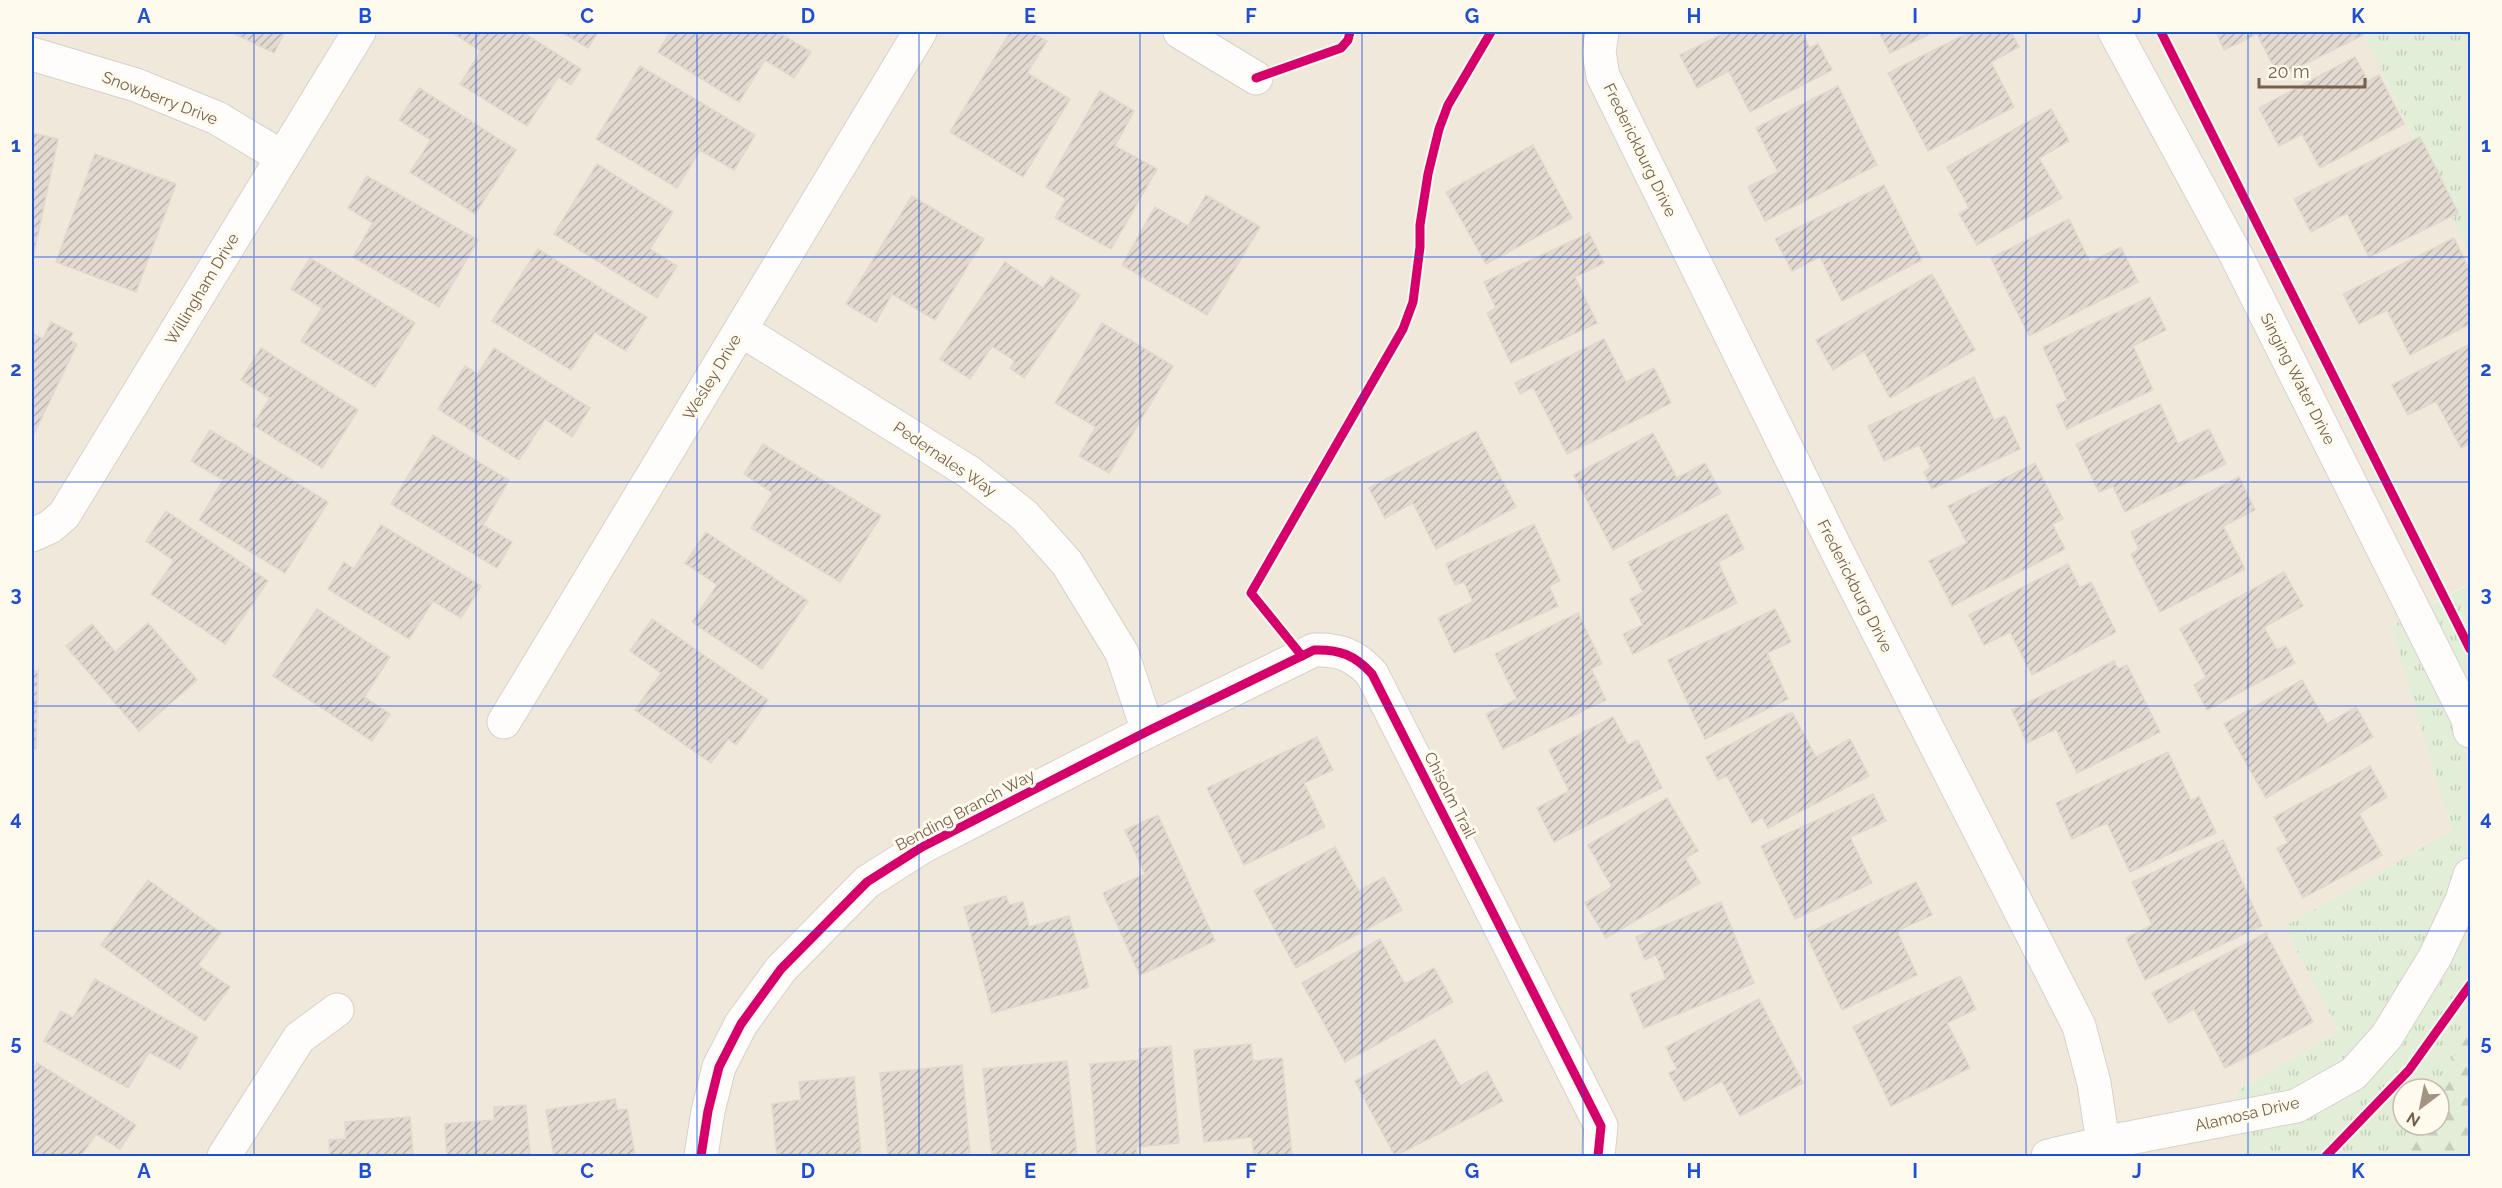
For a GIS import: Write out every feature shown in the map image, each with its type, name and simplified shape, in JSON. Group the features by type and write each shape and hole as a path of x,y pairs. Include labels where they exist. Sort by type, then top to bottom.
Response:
{"street":[{"name":"Willingham Drive","path":"33,535 50,527 64,515 359,32"},
{"name":"Wesley Drive","path":"504,722 920,32"},
{"path":"1180,32 1256,78"},
{"name":"Frederickburg Drive","path":"1602,32 1599,52 1603,76 1841,560 2079,1026 2094,1083 2103,1143"},
{"name":"Singing Water Drive","path":"2115,32 2241,265 2469,719 2470,731"},
{"name":"Snowberry Drive","path":"32,54 136,85 217,118 282,157"},
{"name":"Pedernales Way","path":"741,330 969,472 1024,515 1068,563 1122,653 1148,731"},
{"name":"Chisolm Trail","path":"1148,731 1314,650 1347,653 1361,662 1372,674 1601,1126 1598,1156"},
{"name":"Bending Branch Way","path":"701,1156 708,1112 719,1067 741,1024 781,969 867,882 922,848 1148,731"},
{"name":"Alamosa Drive","path":"2048,1156 2103,1143 2296,1106 2353,1074 2387,1036 2435,957 2462,900 2470,875"},
{"path":"224,1156 299,1038 336,1010"}],"shaded area":[{"path":"32,32 2363,32 2470,256 2470,583 2391,626 2453,831 2284,927 2339,1031 2236,1092 2247,1156 32,1156"}],"green space":[{"path":"2363,32 2470,32 2470,256"},
{"path":"2470,584 2470,1032 2442,1077 2391,1077 2391,1137 2404,1137 2392,1156 2247,1156 2236,1092 2339,1031 2284,927 2452,831 2391,626"},
{"path":"2470,1032 2470,1156 2392,1156 2404,1137 2451,1137 2451,1077 2442,1077"}],"building":[{"path":"231,32 285,32 274,53"},
{"path":"451,32 522,32 581,69 571,85 558,77 527,126 460,84 481,51"},
{"path":"561,32 598,32 588,48"},
{"path":"670,32 778,32 811,52 794,78 765,60 739,102 658,52"},
{"path":"1010,32 1031,32 1047,41 1027,73 1070,99 1023,177 950,132"},
{"path":"1726,32 1801,32 1810,48 1818,44 1832,70 1750,112 1729,71 1697,88 1680,55"},
{"path":"1879,32 1934,32 1890,53"},
{"path":"1970,32 2011,32 2019,47 1991,62 2014,107 1928,151 1888,73"},
{"path":"2216,32 2362,32 2363,35 2279,77 2257,34 2224,50"},
{"path":"2355,57 2368,81 2379,75 2404,124 2320,168 2302,134 2279,146 2259,108"},
{"path":"640,66 755,135 734,170 700,150 677,188 596,139"},
{"path":"1838,86 1877,165 1765,221 1748,187 1778,172 1756,128"},
{"path":"419,88 516,150 475,214 410,172 431,140 399,120"},
{"path":"1100,91 1134,111 1115,146 1157,169 1111,249 1055,218 1066,199 1046,187"},
{"path":"2051,109 2069,141 2039,158 2062,198 1977,245 1959,214 1969,208 1947,167"},
{"path":"32,133 58,139 32,263"},
{"path":"2420,137 2458,213 2369,257 2347,213 2311,232 2294,199"},
{"path":"1533,145 1572,218 1486,264 1446,192"},
{"path":"95,154 176,184 136,292 56,262"},
{"path":"597,164 673,212 650,249 677,266 657,298 554,234"},
{"path":"367,176 478,240 439,307 353,257 373,223 348,208"},
{"path":"1884,185 1922,260 1842,301 1820,257 1792,271 1775,239"},
{"path":"1206,195 1260,227 1207,315 1122,265 1155,207 1188,226"},
{"path":"912,196 984,239 935,320 892,294 876,322 846,304"},
{"path":"2069,219 2090,262 2121,247 2138,282 2029,336 1991,258"},
{"path":"1589,233 1604,263 1575,277 1597,323 1511,363 1487,313 1496,308 1484,282"},
{"path":"2454,238 2470,271 2470,324 2410,355 2387,310 2359,324 2343,294"},
{"path":"538,249 647,317 626,351 595,332 571,370 492,321"},
{"path":"310,258 415,323 375,387 301,341 322,308 291,289"},
{"path":"1005,262 1043,288 1051,276 1080,295 1024,378 1010,368 1015,361 992,346 970,379 940,359"},
{"path":"1932,274 1975,350 1890,398 1864,351 1833,370 1816,340"},
{"path":"2150,297 2166,330 2133,346 2153,390 2067,429 2056,405 2067,400 2043,347"},
{"path":"51,322 73,333 69,340 77,344 32,438 32,333 43,339"},
{"path":"1102,323 1173,366 1109,473 1079,456 1096,427 1055,403"},
{"path":"1604,339 1626,382 1654,368 1671,403 1567,454 1533,387 1520,394 1515,383"},
{"path":"2470,344 2470,443 2461,448 2436,401 2408,415 2392,385"},
{"path":"261,348 358,410 322,468 253,425 270,398 241,380"},
{"path":"494,348 590,408 572,437 545,419 519,460 438,409 465,366 478,374"},
{"path":"1974,377 1994,420 2005,416 2020,449 1932,489 1924,472 1931,468 1919,445 1884,461 1868,426"},
{"path":"2160,404 2178,444 2209,429 2226,464 2125,512 2113,486 2099,492 2076,444"},
{"path":"210,430 328,502 285,573 199,520 223,480 191,461"},
{"path":"1476,431 1516,507 1436,549 1413,503 1385,518 1369,488"},
{"path":"1653,433 1677,478 1705,463 1721,493 1613,550 1574,475"},
{"path":"433,435 509,480 483,525 512,542 497,568 391,504"},
{"path":"763,444 881,516 840,582 751,528 773,493 744,474"},
{"path":"2035,463 2063,519 2052,524 2065,549 1952,606 1929,561 1967,543 1948,506"},
{"path":"2239,477 2255,510 2223,526 2245,569 2160,612 2131,554 2139,549 2131,532"},
{"path":"166,511 268,581 225,644 151,594 174,561 146,541"},
{"path":"1727,514 1744,549 1718,562 1737,603 1633,654 1623,634 1643,625 1630,599 1643,592 1628,562"},
{"path":"1534,524 1560,581 1549,586 1558,606 1454,653 1438,618 1473,602 1464,582 1455,585 1446,564"},
{"path":"381,525 481,586 461,618 433,601 409,639 328,589 344,562 354,569"},
{"path":"706,532 808,601 762,669 692,622 717,585 685,563"},
{"path":"2068,564 2080,588 2091,582 2116,632 2032,675 2010,632 1984,645 1969,615"},
{"path":"2284,572 2303,606 2264,627 2277,650 2286,646 2295,663 2207,710 2194,685 2206,677 2180,629"},
{"path":"317,609 390,657 364,697 390,714 372,741 273,676"},
{"path":"1775,609 1791,642 1767,653 1788,699 1705,739 1668,660"},
{"path":"1578,613 1602,664 1591,669 1606,700 1503,749 1486,714 1517,699 1495,654"},
{"path":"652,619 768,700 736,745 728,739 711,763 635,710 661,673 630,651"},
{"path":"148,623 197,680 139,731 66,646 92,624 115,652"},
{"path":"2114,661 2118,669 2127,665 2160,732 2077,773 2056,729 2027,743 2012,710"},
{"path":"32,671 38,671 36,749 32,749"},
{"path":"2302,680 2327,724 2356,707 2373,737 2266,798 2224,724"},
{"path":"1792,712 1816,757 1850,739 1869,776 1768,828 1762,817 1752,823 1727,776 1718,780 1706,757"},
{"path":"1613,717 1628,745 1638,740 1662,788 1554,842 1537,808 1569,791 1549,750"},
{"path":"1317,737 1333,770 1304,783 1325,827 1244,865 1207,788"},
{"path":"2168,752 2191,801 2199,796 2216,833 2130,872 2107,823 2072,839 2056,803"},
{"path":"2370,766 2387,797 2359,813 2382,855 2303,898 2277,848 2288,843 2274,817"},
{"path":"1873,794 1886,821 1850,837 1872,883 1795,919 1761,846"},
{"path":"1667,798 1698,851 1685,858 1700,883 1606,938 1585,903 1612,887 1588,845"},
{"path":"1158,815 1215,941 1140,975 1103,893 1145,874 1125,830"},
{"path":"2223,840 2262,926 2145,980 2126,938 2152,925 2132,882"},
{"path":"1335,847 1359,891 1384,877 1402,910 1296,968 1254,891"},
{"path":"148,880 221,933 198,965 230,987 205,1021 101,945"},
{"path":"1916,882 1932,915 1897,931 1917,975 1842,1010 1806,934"},
{"path":"1006,896 1009,905 1023,902 1029,927 1069,916 1089,987 992,1013 964,907"},
{"path":"1721,902 1754,983 1644,1028 1630,994 1666,979 1656,955 1645,960 1636,937"},
{"path":"2266,933 2313,1022 2225,1068 2194,1009 2169,1023 2152,993"},
{"path":"1380,939 1405,984 1434,968 1453,1002 1345,1062 1302,983"},
{"path":"1960,976 1976,1009 1947,1023 1970,1068 1891,1106 1853,1027"},
{"path":"95,979 198,1037 180,1069 149,1052 128,1088 44,1041 61,1011 73,1018"},
{"path":"1759,999 1803,1083 1740,1116 1722,1081 1684,1101 1669,1073 1677,1069 1666,1047"},
{"path":"1435,1039 1460,1086 1487,1071 1503,1101 1395,1156 1355,1081"},
{"path":"1251,1044 1253,1061 1282,1058 1292,1156 1254,1156 1252,1137 1204,1142 1194,1050"},
{"path":"1171,1046 1179,1143 1136,1147 1137,1156 1097,1156 1090,1064 1140,1060 1139,1049"},
{"path":"1067,1061 1077,1156 992,1156 983,1069"},
{"path":"37,1063 136,1125 120,1149 96,1134 81,1156 32,1155 32,1071"},
{"path":"962,1065 970,1156 888,1156 880,1073"},
{"path":"854,1077 861,1156 777,1156 772,1104 801,1100 799,1082"},
{"path":"615,1099 617,1110 627,1109 635,1156 554,1156 546,1110"},
{"path":"526,1105 530,1156 447,1156 445,1124 494,1120 494,1107"},
{"path":"410,1117 413,1156 330,1156 329,1140 346,1139 345,1122"}],"cycle path":[{"path":"1256,78 1341,48 1348,40 1350,32"},
{"path":"1302,656 1251,593 1403,329 1413,302 1420,247 1420,225 1428,174 1439,129 1448,105 1491,32"},
{"path":"2161,32 2470,649"},
{"path":"701,1156 708,1111 719,1067 741,1024 781,969 867,882 922,847 1148,731 1314,650 1346,654 1372,674 1601,1126 1598,1156"},
{"path":"2326,1156 2409,1070 2470,985"}]}
